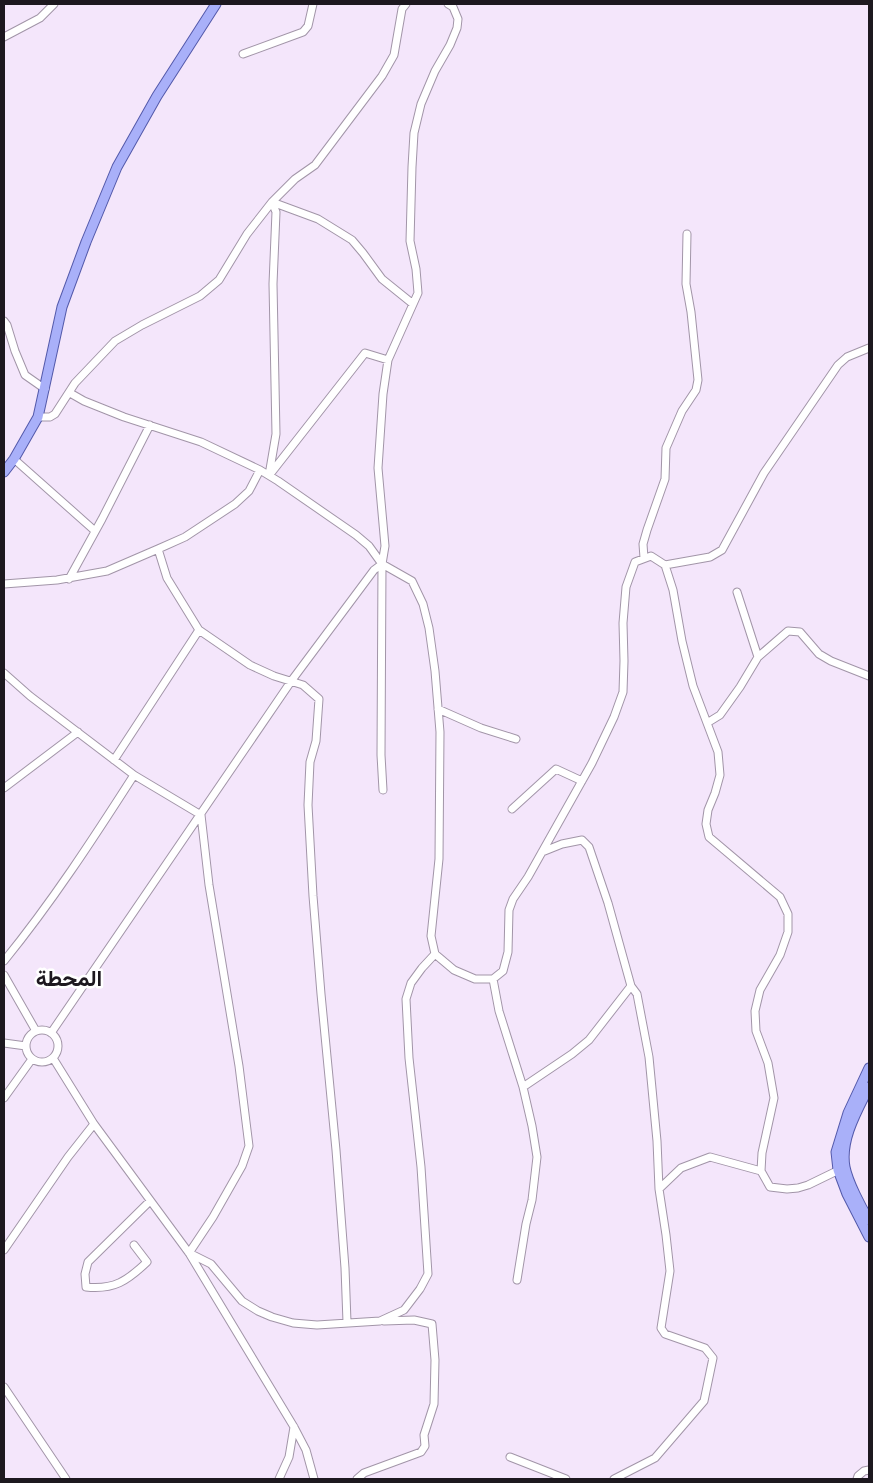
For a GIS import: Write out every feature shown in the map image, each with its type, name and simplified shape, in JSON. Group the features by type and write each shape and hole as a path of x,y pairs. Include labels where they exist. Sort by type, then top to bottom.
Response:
{"main road":[{"path":"4,472 14,459 38,417 62,307 117,167 157,96 216,4"},
{"path":"869,1068 848,1113 836,1152 847,1194 869,1236"},
{"path":"869,1088 858,1109 846,1142 842,1169 869,1220"}],"street":[{"path":"4,37 40,18 54,4"},
{"path":"244,54 303,32 308,26 313,4"},
{"path":"38,417 50,417 55,414 75,383 115,341 149,321 200,296 218,280 247,234 272,202 295,179 315,165 382,76 394,55 402,9 406,4"},
{"path":"382,790 382,564 385,546 378,468 383,394 388,360 418,293 416,269 410,241 414,133 435,71 450,45 457,28 458,19 453,7 448,4"},
{"path":"272,202 318,219 352,240 382,279 413,304"},
{"path":"269,475 276,434 273,284 276,212 272,202"},
{"path":"644,558 643,544 665,479 666,448 682,411 696,390 698,380 686,284 687,234"},
{"path":"4,321 25,375 45,388"},
{"path":"665,565 710,557 722,550 764,473 838,365 847,357 869,348"},
{"path":"269,475 365,353 388,360"},
{"path":"70,393 84,401 124,417 201,442 260,470 356,535 369,546 382,564 412,581 430,628 436,671 440,732 439,858 431,936 435,954 454,970 475,979 492,979 503,971 508,952 509,910 513,899 528,877 582,781 614,717 623,692 623,623 626,587 635,562 651,556 665,565 673,590 682,641 693,686 718,752 720,775 708,810 706,824 709,837 780,897 788,914 788,932 780,954 760,990 755,1012 756,1031 768,1063 774,1098 762,1153 761,1171 770,1187 787,1189 808,1185 842,1169"},
{"path":"68,578 95,531 150,425"},
{"path":"14,459 95,531"},
{"path":"4,584 68,578 107,571 185,537 235,504 249,491 260,470"},
{"path":"158,549 167,578 199,630 250,665 274,676 292,680 303,685 319,699 316,741 310,762 309,814 313,896 336,1150 347,1322"},
{"path":"51,1033 292,680 374,570 382,564"},
{"path":"737,592 758,656"},
{"path":"114,760 199,630"},
{"path":"707,724 720,715 740,688 758,656 788,630 800,632 819,654 831,661 869,676"},
{"path":"4,673 134,775 201,815"},
{"path":"438,710 481,728 516,739"},
{"path":"4,788 78,732"},
{"path":"512,809 556,769 582,781"},
{"path":"4,961 34,924 74,868 134,775"},
{"path":"189,1253 223,1200 242,1166 249,1146 209,885 201,815"},
{"path":"542,852 562,844 582,840 589,847 608,903 631,986 637,994 649,1057 657,1141 658,1190 670,1271 661,1328 665,1334 705,1348 712,1358 704,1401 655,1458 614,1479"},
{"path":"380,1321 404,1310 420,1289 428,1274 421,1167 409,1058 406,999 411,983 435,954"},
{"path":"4,975 36,1032"},
{"path":"492,979 499,1011 523,1087 537,1157 532,1200 526,1224 518,1280"},
{"path":"523,1087 572,1054 589,1040 631,986"},
{"path":"46,1030 51,1033 55,1037 58,1048 57,1054 43,1062 32,1059 26,1046 27,1040 36,1032 46,1030"},
{"path":"4,1043 26,1046"},
{"path":"53,1058 94,1124 189,1253 294,1427 306,1450 314,1479"},
{"path":"4,1098 32,1059"},
{"path":"4,1250 68,1157 94,1124"},
{"path":"658,1190 681,1168 710,1157 761,1171"},
{"path":"134,1245 147,1262 131,1276 111,1286 86,1287 85,1274 88,1262 150,1201"},
{"path":"189,1253 211,1264 242,1301 272,1317 293,1323 317,1325 414,1320 432,1324 435,1360 434,1404 424,1436 425,1446 420,1452 364,1473 357,1479"},
{"path":"4,1387 66,1479"},
{"path":"279,1479 288,1457 294,1427"},
{"path":"510,1457 566,1479"},
{"path":"858,1479 858,1476 864,1471 869,1470"}],"district":[{"name":"المحطة","path":"69,978"}]}
